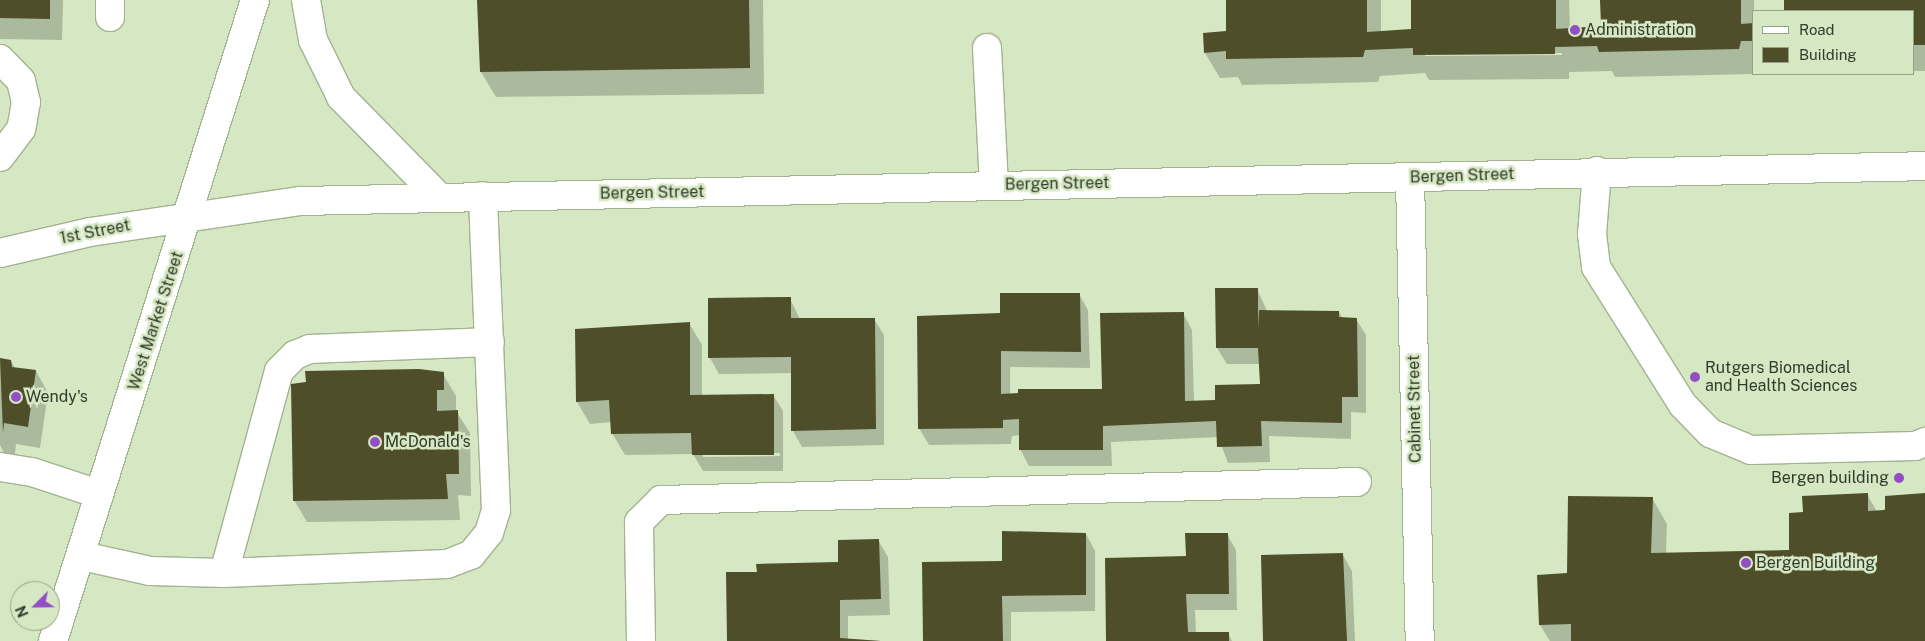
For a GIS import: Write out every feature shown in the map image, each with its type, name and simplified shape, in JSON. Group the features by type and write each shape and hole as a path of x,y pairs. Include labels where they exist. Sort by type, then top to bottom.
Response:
{"main road":[{"name":"West Market Street","path":"53,641 82,556 99,494 190,216 255,0"},
{"path":"306,0 313,40 341,97 438,196"},
{"path":"987,48 994,186"},
{"path":"0,59 21,81 26,102 21,129 2,148"},
{"name":"Bergen Street","path":"190,216 265,204 438,196 994,186 1597,171 1925,166"},
{"path":"1597,171 1592,234 1596,267 1683,405 1710,433 1751,450 1915,446 1925,442"},
{"name":"Cabinet Street","path":"1410,177 1420,641"},
{"path":"82,556 150,571 224,573 447,564 471,555 489,533 496,510 483,196"},
{"name":"1st Street","path":"0,253 190,216"},
{"path":"224,573 279,371 295,355 310,349 490,342"},
{"path":"0,453 32,472"},
{"path":"0,467 32,472 99,494"},
{"path":"641,641 639,522 660,500 1357,482"}],"building":[{"path":"0,0 50,0 50,19 0,18"},
{"path":"477,0 749,0 750,68 480,72"},
{"name":"Administration","path":"1226,0 1367,0 1367,32 1411,29 1411,0 1556,0 1556,29 1601,26 1600,0 1741,0 1741,24 1752,23 1752,41 1741,41 1739,49 1599,52 1597,46 1555,47 1555,54 1413,55 1413,48 1365,50 1363,57 1226,59 1226,51 1204,53 1203,33 1226,31"},
{"path":"1784,0 1925,0 1925,45 1915,45 1915,10 1784,10"},
{"path":"1215,288 1258,288 1258,329 1259,310 1339,311 1339,317 1357,318 1358,397 1342,397 1342,423 1261,421 1262,446 1217,447 1216,421 1103,426 1103,450 1019,450 1019,419 1003,420 1003,428 918,429 917,316 1000,313 1000,293 1080,293 1081,352 1001,351 1001,394 1018,393 1018,389 1102,389 1100,313 1184,312 1185,401 1215,400 1215,385 1260,384 1258,348 1216,348"},
{"path":"791,297 791,318 875,318 876,429 791,431 791,357 708,358 708,298"},
{"path":"690,322 690,395 774,394 774,455 692,455 691,433 611,434 609,400 576,402 575,329"},
{"name":"Wendy's","path":"0,358 11,360 12,367 36,370 28,427 4,423 3,433"},
{"name":"McDonald's","path":"419,369 444,372 444,390 437,390 437,411 458,410 459,474 446,474 448,499 293,501 291,384 306,382 305,371"},
{"name":"Bergen Building","path":"1868,493 1868,511 1885,510 1885,496 1925,493 1925,641 1571,641 1571,624 1539,625 1537,575 1567,573 1568,496 1653,497 1651,553 1789,550 1789,513 1803,512 1802,496"},
{"path":"1002,531 1086,533 1086,595 1002,596 1003,641 923,641 922,562 1002,561"},
{"path":"1185,533 1228,533 1229,594 1186,594 1188,632 1229,632 1229,641 1106,641 1105,558 1186,556"},
{"path":"879,539 881,599 840,600 840,638 881,641 727,641 726,572 757,572 756,564 838,562 838,540"},
{"path":"1343,553 1347,641 1263,641 1261,555"}],"place":[{"name":"Administration","path":"1575,30"},
{"name":"Rutgers Biomedical and Health Sciences","path":"1695,377"},
{"name":"Wendy's","path":"16,397"},
{"name":"McDonald's","path":"375,442"},
{"name":"Bergen building","path":"1899,478"},
{"name":"Bergen Building","path":"1746,563"}]}
